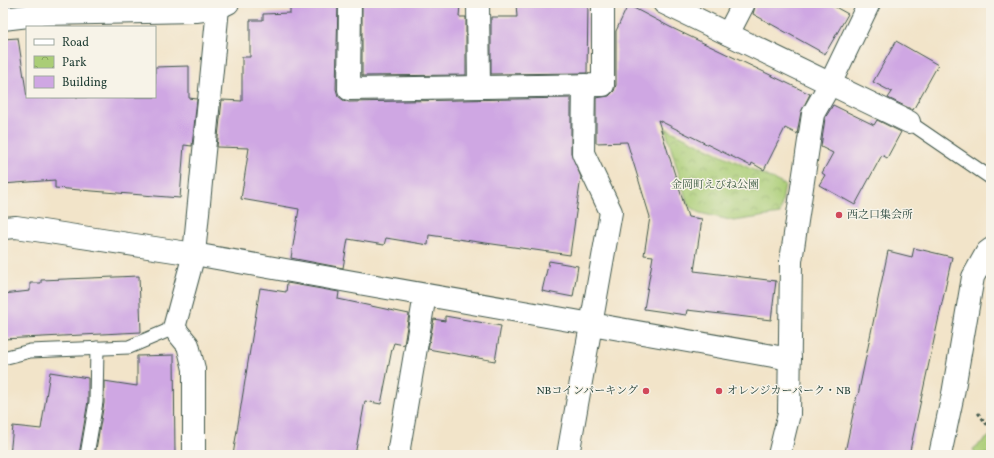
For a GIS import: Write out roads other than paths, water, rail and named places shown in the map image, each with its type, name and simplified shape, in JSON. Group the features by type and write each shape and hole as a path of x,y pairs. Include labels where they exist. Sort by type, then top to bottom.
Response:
{"street":[{"path":"350,3 349,89 603,85 602,3"},
{"path":"478,3 479,87"},
{"path":"664,3 909,122"},
{"path":"728,34 744,3"},
{"path":"779,455 789,414 792,253 813,114 830,84 869,3"},
{"path":"3,18 44,9 196,11 223,6 194,254 174,328 188,345 194,369 194,455"},
{"path":"568,455 611,212 583,153 584,85"},
{"path":"3,228 16,227 194,254 790,359"},
{"path":"940,455 953,394 973,277 991,249"},
{"path":"400,455 399,448 425,295"}],"lane":[{"path":"909,122 991,178"},
{"path":"3,358 30,351 129,347 174,328"},
{"path":"87,455 96,402 97,348"}],"place":[{"name":"西之口集会所","path":"839,215"},
{"name":"NBコインパーキング","path":"646,391"},
{"name":"オレンジカーパーク・NB","path":"719,391"}],"park label":[{"name":"金岡町えびね公園","path":"715,185"}]}
